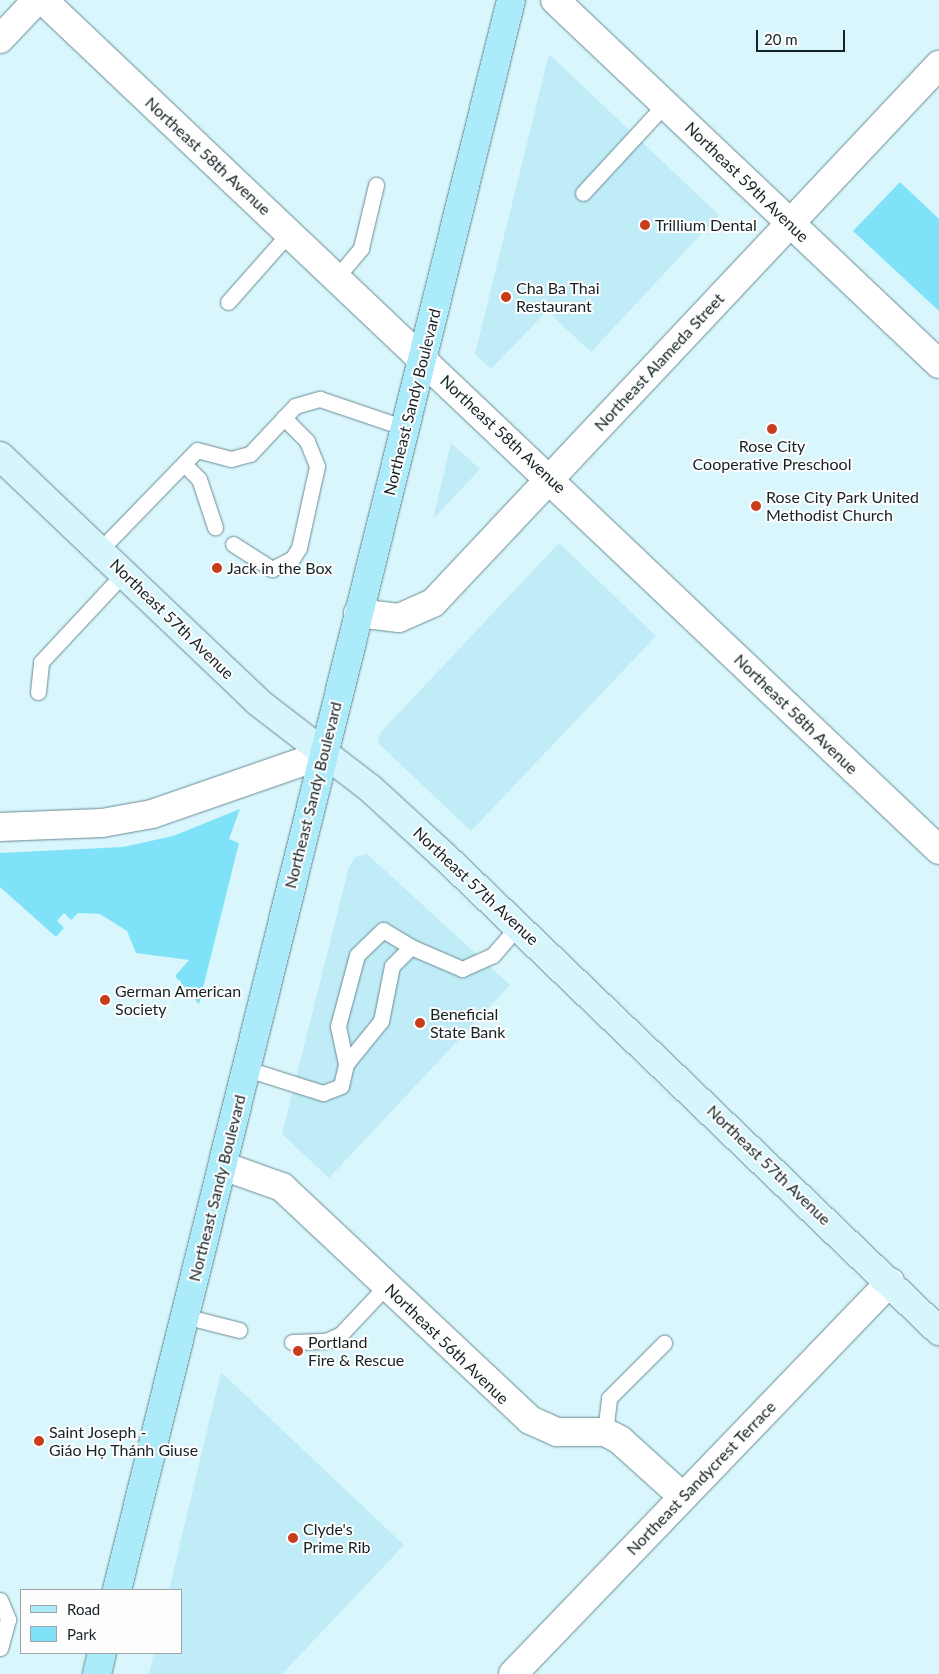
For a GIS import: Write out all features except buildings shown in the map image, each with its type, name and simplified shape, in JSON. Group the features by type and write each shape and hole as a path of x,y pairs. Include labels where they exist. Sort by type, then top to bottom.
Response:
{"main road":[{"name":"Northeast Sandy Boulevard","path":"117,1589 223,1166 322,755 423,359 511,0"},
{"name":"Northeast 57th Avenue","path":"0,456 258,702 322,755 371,789 519,925 939,1331"},
{"path":"97,1674 102,1654"}],"street":[{"path":"0,39 37,0"},
{"name":"Northeast 58th Avenue","path":"42,0 550,478 939,850"},
{"name":"Northeast 59th Avenue","path":"555,0 939,364"},
{"name":"Northeast Alameda Street","path":"358,612 399,618 433,603 939,65"},
{"path":"0,827 102,823 152,814 322,755"},
{"name":"Northeast 56th Avenue","path":"223,1166 276,1182 530,1420 557,1432 605,1432"},
{"name":"Northeast Sandycrest Terrace","path":"513,1674 682,1496 890,1282"},
{"path":"605,1432 636,1451 682,1496"}],"lane":[{"path":"584,193 665,104"},
{"path":"337,277 361,248 376,185"},
{"path":"228,302 290,233"},
{"path":"100,550 197,450 231,459 250,454 295,406 320,399 405,428"},
{"path":"233,544 272,569 292,559 299,548 317,466 306,441 284,418"},
{"path":"184,464 199,479 215,527"},
{"path":"38,692 41,662 124,573"},
{"path":"246,1068 323,1093 342,1086 346,1064 338,1026 357,956 383,930 411,947 462,969 493,955 519,925"},
{"path":"346,1064 380,1021 392,966 411,947"},
{"path":"292,1342 319,1343 341,1334 386,1286"},
{"path":"184,1316 239,1330"},
{"path":"605,1432 609,1398 664,1343"},
{"path":"0,1600 8,1619 0,1648"}],"shaded area":[{"path":"549,54 719,215 591,352 547,311 491,369 475,354"},
{"path":"451,443 480,469 433,519"},
{"path":"559,543 656,636 471,831 378,743 380,733"},
{"path":"367,854 510,985 329,1178 282,1134 349,867 355,857"},
{"path":"221,1372 404,1545 282,1674 149,1674 154,1654 182,1654 182,1589 169,1589"}],"green space":[{"path":"900,182 939,219 939,311 853,231"},
{"path":"240,809 229,839 239,843 199,1004 175,976 189,960 136,953 127,931 100,914 78,913 71,920 64,913 57,921 64,928 56,937 0,887 0,853 123,847 173,836"}],"place":[{"name":"Trillium Dental","path":"645,225"},
{"name":"Cha Ba Thai Restaurant","path":"506,297"},
{"name":"Rose City Cooperative Preschool","path":"772,429"},
{"name":"Rose City Park United Methodist Church","path":"756,506"},
{"name":"Jack in the Box","path":"217,568"},
{"name":"German American Society","path":"105,1000"},
{"name":"Beneficial State Bank","path":"420,1023"},
{"name":"Portland Fire & Rescue","path":"298,1351"},
{"name":"Saint Joseph - Giáo Họ Thánh Giuse","path":"39,1441"},
{"name":"Clyde's Prime Rib","path":"293,1538"}]}
